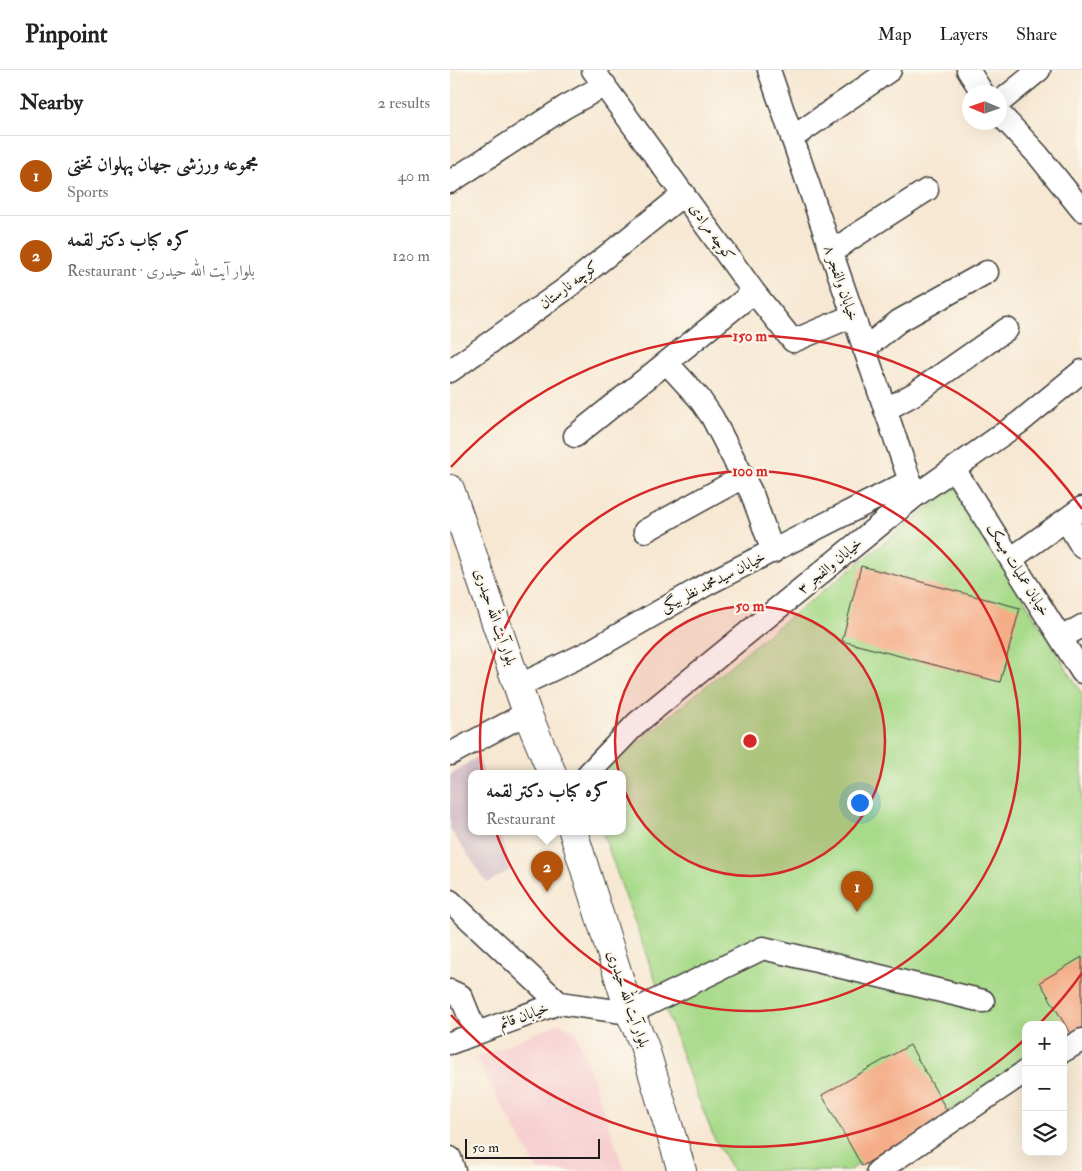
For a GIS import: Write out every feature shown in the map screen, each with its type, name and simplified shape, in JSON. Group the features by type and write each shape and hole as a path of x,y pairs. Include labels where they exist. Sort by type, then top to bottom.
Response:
{"main road":[{"name":"بلوار آیت الله حیدری","path":"450,489 457,531 551,770"},
{"name":"بلوار آیت الله حیدری","path":"574,835 630,1013 644,1045 682,1170"}],"street":[{"name":"خیابان والفجر ۸","path":"769,70 912,489"},
{"path":"792,138 890,70"},
{"path":"968,70 978,85"},
{"path":"1007,96 1039,70"},
{"path":"450,182 566,108 599,78"},
{"name":"کوچه مرادی","path":"599,78 754,292 793,341 852,316"},
{"path":"1007,122 1038,155 1082,210"},
{"path":"831,253 850,238 927,190"},
{"name":"کوچه نارستان","path":"450,371 564,290 684,194"},
{"path":"864,349 900,322 987,272"},
{"path":"575,436 754,292"},
{"path":"885,410 914,394 1007,329"},
{"path":"667,363 706,407 752,494 773,552"},
{"name":"خیابان والفجر ۳","path":"592,770 637,723 912,489 954,469 1020,422 1082,371"},
{"name":"خیابان عملیات میمک","path":"954,469 1082,672"},
{"path":"644,531 743,478"},
{"name":"خیابان سیدمحمد نظر بیگی","path":"518,686 587,653 649,616 773,552 912,489"},
{"path":"1011,559 1074,514 1082,547"},
{"path":"1061,638 1082,626"},
{"path":"450,754 527,713"},
{"path":"450,900 559,1003"},
{"path":"630,1013 763,948 983,1001"},
{"path":"450,991 461,996 476,1033"},
{"name":"خیابان قائم","path":"450,1043 559,1003 630,1013"},
{"path":"1067,1049 1082,1040"},
{"path":"878,1171 1022,1074"},
{"path":"450,1158 454,1171"}],"shaded area":[{"path":"478,756 482,770 468,770 468,835 500,835 510,870 487,883 450,829 450,775"},
{"path":"559,1023 576,1031 625,1171 538,1171 476,1058"}],"green space":[{"path":"955,487 1082,694 1082,1033 1067,1042 1067,1021 1022,1021 1022,1068 848,1171 733,1171 715,1140 694,1088 603,835 626,835 626,770 608,770 612,764 767,635"}],"building":[{"path":"861,566 1020,608 1000,682 842,641"},
{"path":"1082,957 1082,1036 1074,1040 1067,1028 1067,1021 1063,1021 1040,982"},
{"path":"910,1045 950,1116 862,1166 822,1095"}],"place":[{"name":"کره کباب دکتر لقمه","path":"547,892"},
{"name":"مجموعه ورزشی جهان پهلوان تختی","path":"857,912"}]}
